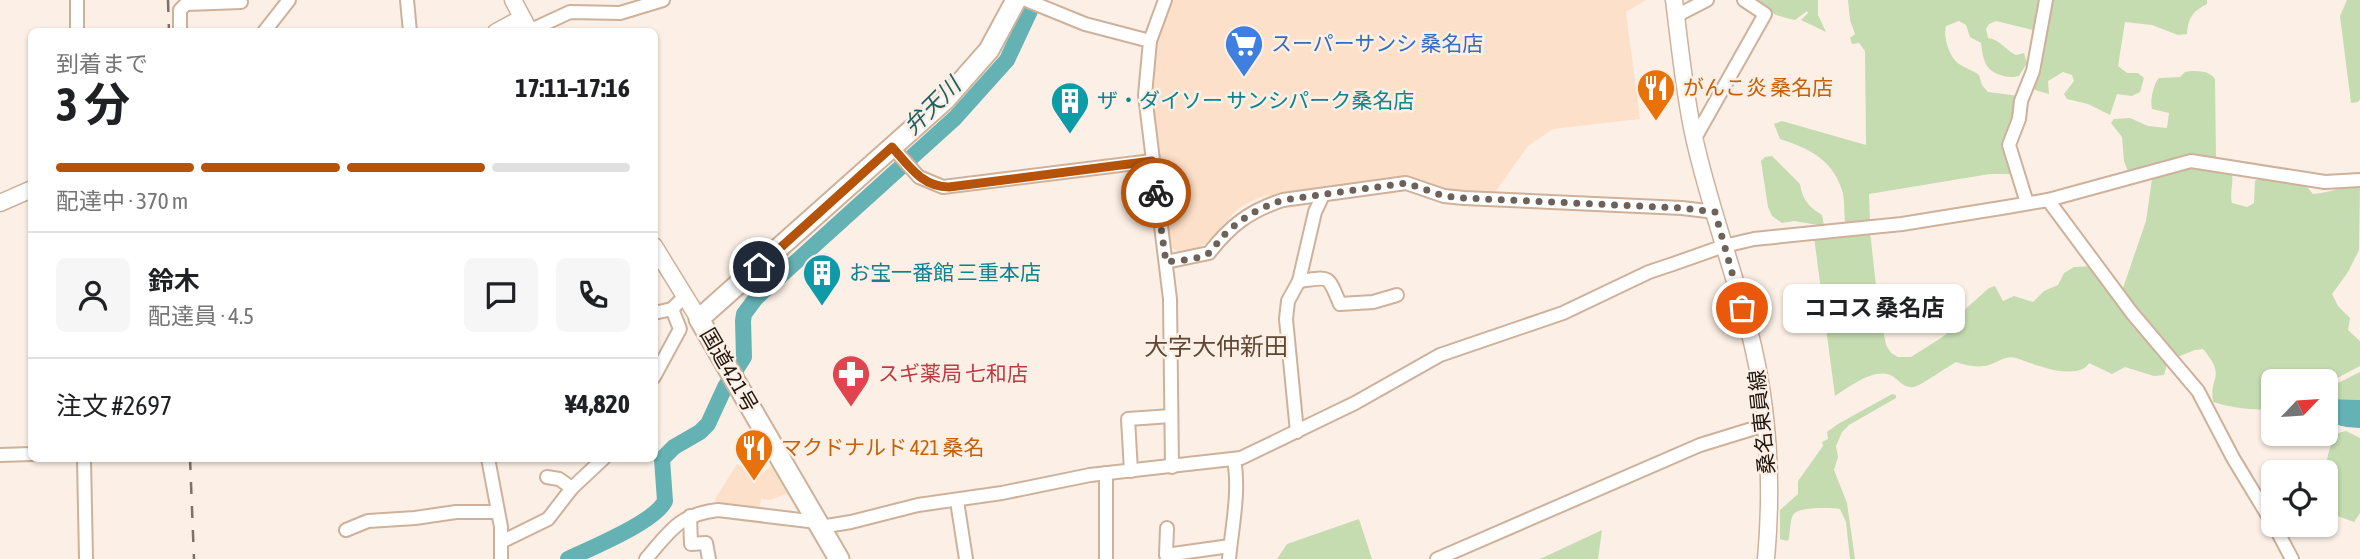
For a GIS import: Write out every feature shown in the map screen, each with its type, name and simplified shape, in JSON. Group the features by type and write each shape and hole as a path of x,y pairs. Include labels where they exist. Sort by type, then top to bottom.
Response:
{"highway":[{"name":"国道421号","path":"838,559 699,319 897,152 989,50 1016,0"}],"main road":[{"path":"513,0 527,27"},
{"name":"桑名東員線","path":"1675,8 1685,90 1695,138 1748,328 1765,425 1769,458 1766,559"},
{"path":"0,203 28,191"},
{"path":"658,252 699,319"}],"street":[{"path":"77,0 77,28"},
{"path":"267,28 289,0"},
{"path":"407,0 410,28"},
{"path":"527,27 570,12 620,13 663,0"},
{"path":"1026,0 1085,24 1150,41"},
{"path":"1165,0 1150,41 1145,95 1170,299 1172,467"},
{"path":"1675,8 1707,0"},
{"path":"1695,138 1765,14 1744,0"},
{"path":"2027,203 2009,145 2019,119 2021,101 2033,71 2046,0"},
{"path":"180,28 180,10 186,4 242,2"},
{"path":"897,152 913,172 927,182 949,187 1152,161"},
{"path":"646,559 671,530 690,516 702,512 719,510 819,524 851,522 918,505 957,501 1106,473 1234,460 1297,432 1440,355 1563,313 1649,272 1724,246 1778,236 1931,220 2048,200 2192,161 2325,182 2360,180"},
{"path":"1166,262 1209,253 1221,237 1237,223 1263,206 1283,200 1406,183 1444,196 1464,198 1682,208 1715,212"},
{"path":"1297,432 1286,318 1288,301 1299,281 1315,212 1323,195"},
{"path":"2048,200 2132,313 2198,391 2261,503"},
{"path":"1299,281 1325,278 1330,281 1340,304 1373,302 1397,295"},
{"path":"658,312 672,309 685,296"},
{"path":"658,370 680,329 672,309"},
{"path":"1131,471 1128,419 1171,416"},
{"path":"1437,559 1700,444 1765,425"},
{"path":"0,455 28,454"},
{"path":"1167,528 1166,555 1230,552 1235,490 1234,460"},
{"path":"84,462 86,559"},
{"path":"489,462 501,527 501,559"},
{"path":"501,542 548,519 572,488 600,462"},
{"path":"1106,473 1106,559"},
{"path":"547,478 559,479 572,488"},
{"path":"957,501 966,559"},
{"path":"346,530 368,521 456,512 496,512"},
{"path":"690,516 691,544 706,543 709,559"},
{"path":"2280,537 2292,559"}],"shaded area":[{"path":"1169,0 1646,0 1626,12 1640,119 1553,129 1528,146 1491,198 1444,193 1411,177 1260,197 1239,208 1197,249 1178,251 1168,242 1150,88 1154,40"},
{"path":"737,464 763,473 773,464 789,493 770,500 761,499 759,512 717,508 715,499"}],"green space":[{"path":"1748,0 1818,0 1818,15 1826,32 1801,20 1807,11 1795,20 1771,13"},
{"path":"1848,0 2043,0 2037,31 1996,21 1986,29 1988,38 2016,55 2024,53 2027,63 2019,76 2002,76 1993,72 1987,66 1981,43 1970,37 1966,25 1959,21 1946,26 1945,36 1955,61 1979,75 1988,92 2019,96 2006,141 2010,174 1990,174 1869,194 1870,222 1845,223 1842,190 1832,170 1818,156 1780,139 1774,124 1782,121 1866,145 1865,51 1859,43 1852,44 1850,38 1855,34"},
{"path":"2051,0 2207,0 2207,4 2192,16 2187,34 2178,35 2152,25 2125,22 2118,66 2127,73 2138,73 2144,78 2140,92 2132,96 2117,94 2110,115 2088,104 2067,99 2064,94 2074,81 2072,75 2063,72 2048,81 2049,94 2035,90 2032,86"},
{"path":"2347,0 2360,0 2360,99 2351,103 2340,16"},
{"path":"2191,71 2207,73 2215,79 2216,159 2129,174 2124,161 2122,137 2111,123 2114,119 2130,118 2148,126 2167,128 2169,113 2152,109 2155,85 2159,78 2180,77"},
{"path":"1772,156 1800,184 1807,202 1822,215 1824,226 1794,221 1782,223 1772,216 1768,207 1761,161"},
{"path":"2191,166 2231,171 2232,203 2247,207 2254,203 2255,181 2262,176 2304,183 2313,194 2360,184 2359,250 2348,272 2332,294 2338,306 2350,318 2348,330 2360,341 2360,366 2338,378 2338,369 2261,369 2261,410 2213,402 2216,371 2203,349 2175,358 2127,301 2123,288 2146,221 2152,179"},
{"path":"1870,232 1886,345 1891,353 1898,357 1911,357 1941,338 1956,326 1962,312 1989,288 1995,286 2003,301 2014,296 2033,302 2044,291 2058,285 2064,273 2074,267 2093,266 2168,361 2164,375 2154,376 2125,367 2112,374 2089,363 2075,371 2055,370 2009,357 1981,366 1956,362 1914,387 1904,385 1890,375 1876,374 1861,379 1835,396 1814,237"},
{"path":"2360,372 2360,400 2338,399 2338,383"},
{"path":"1892,394 1896,395 1896,398 1849,425 1842,432 1836,446 1838,457 1834,470 1847,503 1855,559 1850,559 1846,522 1840,509 1815,508 1796,512 1792,517 1789,539 1780,539 1780,510 1798,494 1798,481 1823,446 1822,442 1828,439 1827,432"},
{"path":"2346,431 2360,438 2360,513 2354,522 2338,516 2338,460 2327,460 2331,446 2338,446 2338,433"},
{"path":"1359,519 1372,559 1277,559 1287,544"},
{"path":"1602,530 1598,559 1540,559"}],"water":[{"path":"2338,399 2360,400 2360,428 2340,426"}],"waterway":[{"name":"弁天川","path":"568,559 636,526 659,509 665,501 662,459 674,447 700,432 708,424 725,387 744,357 744,314 756,298 955,118 1007,60 1035,0"}],"railway":[{"path":"168,0 169,28"},
{"path":"190,462 194,559"}],"way so far":[{"path":"1156,193 1166,262 1209,253 1221,237 1237,223 1263,206 1283,200 1406,183 1444,196 1464,198 1682,208 1715,212 1742,308"}],"place":[{"name":"スーパーサンシ 桑名店","path":"1244,78"},
{"name":"がんこ炎 桑名店","path":"1656,122"},
{"name":"ザ・ダイソー サンシパーク桑名店","path":"1070,135"},
{"name":"お宝一番館 三重本店","path":"822,307"},
{"name":"ココス 桑名店","path":"1742,308"},
{"name":"スギ薬局 七和店","path":"851,408"},
{"name":"マクドナルド 421 桑名","path":"754,482"}],"district":[{"name":"大字大仲新田","path":"1216,347"}],"route":[{"path":"759,267 892,147 913,172 936,186 949,187 1152,161 1156,193"}]}
